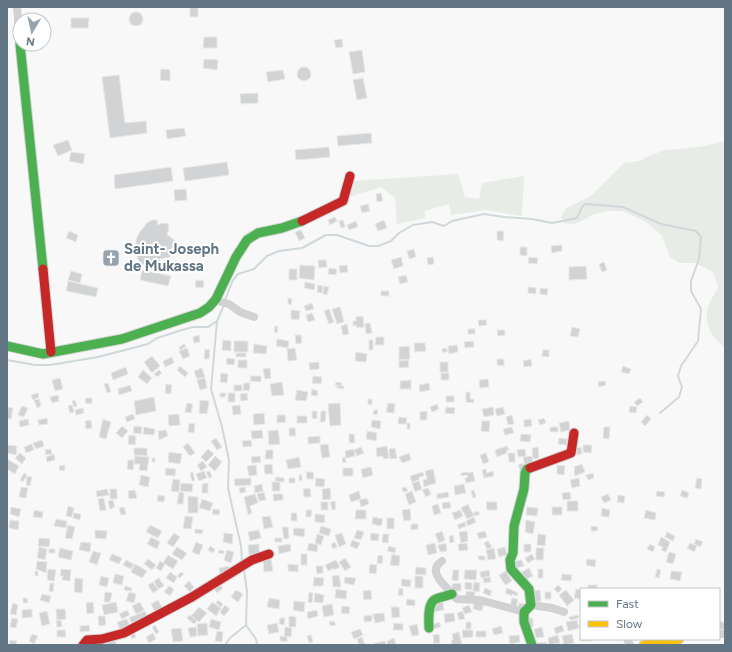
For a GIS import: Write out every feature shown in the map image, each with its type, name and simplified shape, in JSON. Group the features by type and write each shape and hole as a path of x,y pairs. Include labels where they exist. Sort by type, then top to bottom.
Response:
{"street":[{"path":"21,52 51,352"},
{"path":"7,346 43,354 122,339 205,311 224,284 242,246 248,238 261,232 279,229 310,219 343,201 350,176"},
{"path":"214,300 229,304 240,312 254,317"},
{"path":"532,645 524,622 524,612 531,605 529,589 512,569 510,560 513,553 514,526 524,489 525,473 527,469 571,453 574,433"},
{"path":"83,645 87,640 102,639 124,633 192,598 252,560 269,554"},
{"path":"442,560 436,569 437,576 457,599 480,600 524,612"},
{"path":"429,628 430,607 432,602 452,594"},
{"path":"531,605 552,608 564,612"},
{"path":"644,645 673,640"}],"shaded area":[{"path":"725,141 725,347 715,339 707,323 707,310 718,287 713,272 695,263 680,263 670,257 662,236 646,222 623,211 607,211 595,214 575,224 564,223 561,217 566,208 591,196 624,163 639,161 665,150 700,147"},
{"path":"458,174 465,197 479,199 482,183 524,176 522,216 486,210 451,215 449,204 425,211 425,218 397,224 395,198 381,187 350,197 352,181"}],"building":[{"path":"190,7 198,7 198,17 190,17"},
{"path":"133,12 139,12 143,16 143,22 139,26 133,26 129,22 129,16"},
{"path":"71,18 89,18 88,28 71,28"},
{"path":"204,37 217,37 217,48 203,48"},
{"path":"342,39 343,47 336,48 334,40"},
{"path":"362,50 365,72 353,74 349,52"},
{"path":"204,59 218,60 217,70 203,68"},
{"path":"304,67 309,69 311,74 309,79 304,81 299,79 297,74 299,69"},
{"path":"161,69 170,70 170,81 160,80"},
{"path":"283,70 285,79 268,82 266,72"},
{"path":"119,75 125,123 146,121 147,133 110,138 102,77"},
{"path":"363,78 367,98 357,100 353,80"},
{"path":"258,93 258,103 241,104 240,94"},
{"path":"184,128 186,136 167,139 166,130"},
{"path":"371,133 372,143 338,146 337,136"},
{"path":"68,140 72,150 58,156 53,145"},
{"path":"329,147 330,157 296,160 295,150"},
{"path":"71,152 85,154 83,164 69,161"},
{"path":"227,162 229,175 185,181 183,168"},
{"path":"171,167 173,181 115,189 114,175"},
{"path":"186,189 187,200 175,201 174,190"},
{"path":"381,193 383,201 377,202 376,194"},
{"path":"368,204 370,211 362,213 360,206"},
{"path":"335,217 337,221 330,225 328,220"},
{"path":"152,220 157,220 158,225 162,223 169,224 167,235 174,240 175,247 174,253 170,257 160,259 157,268 146,262 143,265 138,260 135,250 136,240 139,233 147,223"},
{"path":"343,220 345,227 341,228 339,221"},
{"path":"384,220 387,228 378,231 375,224"},
{"path":"356,221 358,227 349,230 347,225"},
{"path":"301,230 305,238 299,241 295,232"},
{"path":"69,231 78,235 76,242 66,238"},
{"path":"497,231 504,231 503,241 497,240"},
{"path":"562,245 562,251 552,253 551,246"},
{"path":"520,247 527,247 527,256 520,255"},
{"path":"414,249 416,257 409,259 407,251"},
{"path":"401,257 403,266 394,269 391,260"},
{"path":"433,257 434,264 428,265 427,258"},
{"path":"529,257 538,258 537,264 528,263"},
{"path":"318,260 326,260 327,267 319,268"},
{"path":"604,262 607,270 602,272 599,264"},
{"path":"300,265 315,266 314,280 299,278"},
{"path":"347,265 348,272 340,273 339,266"},
{"path":"586,266 587,279 569,280 569,267"},
{"path":"329,268 337,269 336,275 328,274"},
{"path":"289,269 297,269 297,280 289,280"},
{"path":"142,270 171,276 168,286 140,280"},
{"path":"71,271 82,274 80,283 68,280"},
{"path":"406,275 408,282 400,284 398,277"},
{"path":"196,280 204,281 203,288 195,287"},
{"path":"68,281 98,288 96,297 66,291"},
{"path":"305,282 315,284 314,290 304,288"},
{"path":"318,285 323,286 322,293 317,292"},
{"path":"324,286 329,287 327,295 323,294"},
{"path":"528,287 536,288 536,294 528,293"},
{"path":"540,288 548,289 547,295 540,294"},
{"path":"381,291 389,291 389,296 381,296"},
{"path":"288,298 292,299 291,305 288,304"},
{"path":"312,303 314,309 306,311 304,306"},
{"path":"340,307 344,322 337,324 332,309"},
{"path":"329,309 334,322 329,324 324,311"},
{"path":"291,310 300,311 299,320 291,319"},
{"path":"312,313 315,320 308,322 306,315"},
{"path":"363,316 364,327 357,328 356,325 353,326 353,321 356,321 356,317"},
{"path":"478,320 486,320 487,325 479,326"},
{"path":"370,323 372,333 366,334 365,324"},
{"path":"347,324 349,334 343,335 341,326"},
{"path":"275,326 278,326 277,333 274,332"},
{"path":"572,327 580,329 578,337 570,336"},
{"path":"468,329 475,329 475,334 468,334"},
{"path":"497,330 505,330 505,335 498,336"},
{"path":"199,335 200,342 194,343 193,337"},
{"path":"295,335 301,335 302,343 296,344"},
{"path":"376,337 384,337 384,345 375,345"},
{"path":"277,339 289,341 288,348 276,346"},
{"path":"223,340 231,341 231,351 222,350"},
{"path":"369,340 373,340 373,350 369,350"},
{"path":"234,341 248,341 248,352 234,352"},
{"path":"473,341 474,347 465,348 464,342"},
{"path":"414,343 425,343 426,351 415,352"},
{"path":"184,344 186,347 180,350 179,347"},
{"path":"254,344 267,346 266,354 253,353"},
{"path":"457,345 458,352 449,354 448,346"},
{"path":"409,346 410,359 399,360 399,347"},
{"path":"187,348 190,356 183,359 179,351"},
{"path":"295,348 297,360 288,361 287,349"},
{"path":"446,348 448,351 443,353 442,349"},
{"path":"205,349 210,350 209,359 204,359"},
{"path":"543,350 549,350 549,357 542,356"},
{"path":"356,352 367,354 366,362 355,361"},
{"path":"236,353 246,353 246,357 236,357"},
{"path":"152,356 160,366 152,373 144,362"},
{"path":"172,357 174,363 165,367 163,361"},
{"path":"227,358 235,359 234,365 226,364"},
{"path":"497,359 504,359 504,366 497,365"},
{"path":"531,359 532,366 524,367 523,361"},
{"path":"238,360 247,360 247,368 238,368"},
{"path":"408,360 409,367 399,368 399,361"},
{"path":"319,362 319,369 310,370 309,363"},
{"path":"440,362 448,362 448,372 440,372"},
{"path":"180,366 188,373 185,377 177,370"},
{"path":"623,366 631,369 629,374 621,372"},
{"path":"126,367 128,374 113,380 111,373"},
{"path":"202,368 205,377 197,379 194,371"},
{"path":"270,368 271,378 265,379 263,369"},
{"path":"143,370 152,378 147,384 138,377"},
{"path":"159,370 162,373 157,377 154,374"},
{"path":"221,373 228,374 227,383 220,382"},
{"path":"441,373 449,373 449,380 441,380"},
{"path":"251,376 261,376 261,382 250,381"},
{"path":"313,376 322,377 321,384 312,383"},
{"path":"60,378 63,389 55,391 52,380"},
{"path":"205,378 207,388 200,390 197,380"},
{"path":"488,379 489,387 480,388 479,380"},
{"path":"411,380 411,389 400,389 400,381"},
{"path":"605,381 606,385 599,387 598,382"},
{"path":"282,382 284,395 272,396 270,384"},
{"path":"336,382 342,383 341,386 335,385"},
{"path":"108,383 111,392 107,393 104,384"},
{"path":"244,383 250,383 249,391 243,390"},
{"path":"429,383 430,390 420,392 419,385"},
{"path":"166,384 172,385 171,394 165,393"},
{"path":"130,385 132,391 119,395 118,389"},
{"path":"234,385 242,385 242,391 234,391"},
{"path":"337,385 344,386 344,389 337,388"},
{"path":"312,389 318,391 317,396 311,395"},
{"path":"297,390 308,392 306,401 295,400"},
{"path":"466,392 470,392 470,399 474,399 474,403 466,402"},
{"path":"38,393 39,397 33,400 31,395"},
{"path":"220,393 226,393 225,397 220,397"},
{"path":"228,393 235,393 235,402 228,402"},
{"path":"247,393 248,400 241,401 240,394"},
{"path":"58,395 59,401 52,403 50,397"},
{"path":"446,396 454,396 454,402 446,402"},
{"path":"154,397 156,411 136,415 134,401"},
{"path":"86,398 92,398 92,404 85,403"},
{"path":"640,398 643,402 637,406 634,402"},
{"path":"39,399 41,406 37,408 34,400"},
{"path":"368,399 372,399 372,405 368,404"},
{"path":"75,400 77,406 74,407 72,401"},
{"path":"200,400 209,401 207,414 199,413"},
{"path":"187,403 193,404 191,413 185,412"},
{"path":"340,403 341,425 330,426 328,404"},
{"path":"388,403 395,404 394,413 386,412"},
{"path":"437,404 439,409 432,412 430,407"},
{"path":"72,405 74,412 70,413 68,406"},
{"path":"240,405 241,414 233,415 232,406"},
{"path":"22,406 28,408 24,417 18,415"},
{"path":"630,406 637,407 636,413 629,412"},
{"path":"7,407 13,408 11,419 7,419"},
{"path":"446,407 455,408 454,414 445,413"},
{"path":"493,407 494,415 484,417 482,409"},
{"path":"503,407 505,414 497,416 495,409"},
{"path":"83,408 84,413 76,415 75,410"},
{"path":"374,410 378,410 377,415 373,414"},
{"path":"312,411 317,411 317,419 312,418"},
{"path":"321,411 326,411 325,422 320,422"},
{"path":"427,411 427,420 420,420 420,412"},
{"path":"264,413 265,424 254,425 253,414"},
{"path":"133,414 135,419 127,422 125,417"},
{"path":"179,414 180,425 169,426 168,415"},
{"path":"277,415 285,415 286,422 277,423"},
{"path":"512,415 514,424 508,425 506,417"},
{"path":"647,415 651,419 645,426 641,422"},
{"path":"297,416 307,416 307,423 297,423"},
{"path":"399,417 407,418 406,424 398,424"},
{"path":"47,418 48,424 39,425 38,420"},
{"path":"544,418 546,423 540,425 538,420"},
{"path":"28,419 29,425 20,427 19,421"},
{"path":"103,419 111,422 106,439 99,437"},
{"path":"531,419 532,426 524,427 524,420"},
{"path":"91,420 92,428 86,429 85,421"},
{"path":"372,420 381,421 380,429 371,427"},
{"path":"482,421 490,421 489,432 481,431"},
{"path":"569,421 570,430 561,432 559,423"},
{"path":"189,423 195,424 194,433 188,432"},
{"path":"407,423 410,423 410,429 407,429"},
{"path":"122,426 128,431 122,438 116,433"},
{"path":"134,426 142,427 141,434 133,433"},
{"path":"144,427 155,429 154,435 143,434"},
{"path":"512,427 514,433 505,435 503,429"},
{"path":"550,427 558,427 558,432 550,432"},
{"path":"604,427 610,427 609,439 603,438"},
{"path":"289,428 295,428 296,436 289,436"},
{"path":"166,430 168,436 159,440 158,431"},
{"path":"262,430 263,438 252,439 251,431"},
{"path":"278,430 280,444 269,445 268,431"},
{"path":"367,431 377,433 376,441 366,439"},
{"path":"349,434 354,434 355,443 349,443"},
{"path":"521,434 531,435 530,442 520,441"},
{"path":"129,435 136,436 135,445 128,444"},
{"path":"320,436 320,443 308,444 308,437"},
{"path":"216,438 222,447 217,450 211,441"},
{"path":"559,438 567,439 567,445 558,444"},
{"path":"42,440 44,446 36,449 33,443"},
{"path":"251,440 252,446 243,447 242,441"},
{"path":"188,443 195,453 190,456 183,447"},
{"path":"32,444 34,450 26,453 24,447"},
{"path":"328,444 330,457 322,458 320,445"},
{"path":"7,445 17,446 16,455 7,453"},
{"path":"583,445 592,445 591,453 583,452"},
{"path":"387,446 389,458 383,459 383,456 377,457 376,448"},
{"path":"507,446 509,450 506,451 507,453 497,457 495,450"},
{"path":"361,447 364,453 357,456 354,450"},
{"path":"538,447 539,458 533,459 532,448"},
{"path":"581,447 582,454 577,455 575,448"},
{"path":"134,448 147,448 147,456 134,455"},
{"path":"395,448 397,458 390,459 389,449"},
{"path":"51,449 52,454 46,455 45,450"},
{"path":"208,449 214,454 206,462 201,457"},
{"path":"354,449 355,456 346,458 345,451"},
{"path":"525,449 526,456 518,457 517,450"},
{"path":"266,450 273,450 273,459 265,459"},
{"path":"169,452 182,454 180,464 168,462"},
{"path":"20,453 26,458 22,464 15,458"},
{"path":"409,453 411,460 402,463 399,457"},
{"path":"486,453 489,462 483,464 480,455"},
{"path":"508,453 515,453 515,462 509,462"},
{"path":"54,454 55,460 47,462 46,457"},
{"path":"135,456 149,457 147,471 139,470 140,464 134,464"},
{"path":"215,456 222,462 215,471 208,465"},
{"path":"260,456 261,462 252,463 251,457"},
{"path":"532,456 533,465 525,466 523,457"},
{"path":"299,457 301,467 288,469 286,460"},
{"path":"345,457 346,462 343,463 342,458"},
{"path":"152,458 155,458 155,462 152,462"},
{"path":"7,459 19,466 15,474 7,469"},
{"path":"128,460 134,460 133,470 127,469"},
{"path":"203,461 207,467 201,471 197,465"},
{"path":"523,463 525,470 521,472 518,465"},
{"path":"272,464 273,474 265,474 264,465"},
{"path":"582,464 585,472 575,476 574,467"},
{"path":"65,465 65,470 60,471 59,466"},
{"path":"256,465 257,475 249,476 247,466"},
{"path":"557,465 565,466 564,475 557,474"},
{"path":"371,467 373,475 363,478 361,469"},
{"path":"166,468 176,469 175,476 165,475"},
{"path":"343,468 353,468 353,476 343,476"},
{"path":"433,469 436,483 424,487 423,480 427,479 425,471"},
{"path":"486,469 487,473 493,471 494,476 484,478 482,470"},
{"path":"204,471 207,478 199,481 196,474"},
{"path":"210,471 212,477 209,478 206,472"},
{"path":"193,472 195,481 192,481 190,473"},
{"path":"306,472 313,472 314,479 307,479"},
{"path":"423,472 424,476 419,477 419,480 412,482 410,476"},
{"path":"473,472 475,481 466,483 465,478 468,477 467,475 461,476 461,473"},
{"path":"24,473 27,475 23,482 20,480"},
{"path":"593,473 594,478 588,480 586,475"},
{"path":"141,475 150,477 148,487 139,485"},
{"path":"299,475 302,475 302,481 299,480"},
{"path":"27,476 32,477 30,486 26,485"},
{"path":"276,477 284,478 284,482 275,481"},
{"path":"251,478 251,485 235,486 234,479"},
{"path":"289,478 295,478 295,483 289,483"},
{"path":"316,478 325,479 324,487 315,486"},
{"path":"579,478 580,486 572,488 570,480"},
{"path":"697,478 702,479 701,489 695,488"},
{"path":"173,479 180,480 179,492 171,491"},
{"path":"419,481 422,489 415,492 412,483"},
{"path":"272,482 280,482 280,491 272,491"},
{"path":"181,483 193,484 192,492 180,491"},
{"path":"208,483 208,493 202,493 202,484"},
{"path":"262,484 263,491 255,493 254,486"},
{"path":"464,484 466,493 455,495 454,486"},
{"path":"21,487 28,488 26,498 19,497"},
{"path":"245,487 246,492 240,493 239,488"},
{"path":"406,487 408,491 403,492 402,488"},
{"path":"310,488 311,497 304,497 303,489"},
{"path":"330,488 331,499 323,500 322,489"},
{"path":"428,488 431,494 426,497 422,490"},
{"path":"107,489 109,495 97,497 96,491"},
{"path":"110,489 117,489 117,499 110,499"},
{"path":"135,490 137,498 129,499 128,491"},
{"path":"474,490 476,497 473,498 471,491"},
{"path":"682,490 689,493 687,498 680,496"},
{"path":"359,491 361,499 351,502 349,495"},
{"path":"412,491 416,502 409,505 405,494"},
{"path":"657,491 665,492 664,497 656,496"},
{"path":"179,492 184,493 183,504 177,504"},
{"path":"264,492 266,500 259,501 257,494"},
{"path":"448,492 449,497 437,499 437,494"},
{"path":"570,492 571,499 563,500 562,493"},
{"path":"255,494 258,503 250,506 252,513 248,515 244,497"},
{"path":"273,494 283,494 283,500 274,501"},
{"path":"608,494 611,500 604,503 601,497"},
{"path":"158,495 165,496 164,502 157,501"},
{"path":"618,495 625,496 624,503 617,502"},
{"path":"188,496 198,497 198,513 188,513"},
{"path":"104,498 106,510 100,511 98,499"},
{"path":"367,498 369,504 361,507 359,500"},
{"path":"202,499 213,503 210,511 199,508"},
{"path":"113,500 115,507 110,509 108,501"},
{"path":"335,501 336,509 332,510 330,502"},
{"path":"567,501 578,501 578,511 567,511"},
{"path":"321,502 328,502 328,510 321,510"},
{"path":"450,502 451,508 443,509 442,503"},
{"path":"486,502 497,502 497,510 487,510"},
{"path":"438,504 441,513 434,515 432,506"},
{"path":"468,504 474,516 467,519 461,508"},
{"path":"68,506 74,508 72,517 66,516"},
{"path":"11,507 21,509 19,517 10,514"},
{"path":"124,507 126,514 121,515 119,508"},
{"path":"527,507 538,508 537,516 526,515"},
{"path":"552,507 562,507 562,515 552,515"},
{"path":"602,508 610,510 609,517 601,516"},
{"path":"213,509 220,510 219,515 212,514"},
{"path":"410,509 411,520 404,521 402,510"},
{"path":"34,510 43,512 42,518 33,517"},
{"path":"306,510 312,510 311,517 306,517"},
{"path":"356,510 366,510 366,519 355,519"},
{"path":"460,510 463,516 455,520 452,513"},
{"path":"646,510 656,513 655,520 644,518"},
{"path":"478,511 480,514 475,516 473,513"},
{"path":"74,513 81,514 80,520 73,518"},
{"path":"291,513 297,513 297,521 291,521"},
{"path":"315,514 325,515 324,523 315,522"},
{"path":"185,516 193,517 191,529 183,528"},
{"path":"270,516 273,527 264,529 262,517"},
{"path":"373,517 383,519 381,526 372,524"},
{"path":"474,517 476,522 468,526 466,521"},
{"path":"387,518 394,518 394,529 387,529"},
{"path":"56,519 67,521 66,528 54,526"},
{"path":"10,520 19,521 18,530 9,528"},
{"path":"526,520 535,522 533,534 525,532"},
{"path":"465,522 466,526 459,529 457,525"},
{"path":"411,524 418,524 418,529 411,530"},
{"path":"68,525 75,527 72,539 65,538"},
{"path":"150,525 162,531 158,538 146,532"},
{"path":"321,526 331,529 329,536 319,533"},
{"path":"591,526 598,527 597,531 591,531"},
{"path":"282,527 288,527 289,538 284,539"},
{"path":"294,528 305,529 304,537 293,535"},
{"path":"195,529 203,530 202,534 195,533"},
{"path":"95,530 107,531 106,539 95,538"},
{"path":"259,530 261,538 250,541 248,532"},
{"path":"357,530 364,532 361,540 354,538"},
{"path":"442,531 445,540 439,543 435,534"},
{"path":"467,531 468,541 461,543 459,532"},
{"path":"485,531 487,537 479,539 477,533"},
{"path":"667,532 675,536 673,541 665,537"},
{"path":"174,533 180,537 173,547 167,543"},
{"path":"224,533 233,534 232,544 223,542"},
{"path":"342,533 346,544 339,547 335,535"},
{"path":"371,533 379,534 378,541 370,540"},
{"path":"317,534 324,536 321,545 315,543"},
{"path":"383,534 389,534 388,543 382,542"},
{"path":"538,534 546,535 545,546 537,545"},
{"path":"453,535 454,542 450,543 449,536"},
{"path":"151,537 160,542 157,549 147,544"},
{"path":"661,537 670,542 666,552 661,550 663,547 658,545"},
{"path":"39,538 50,539 49,547 38,546"},
{"path":"275,538 282,538 282,542 275,542"},
{"path":"696,539 703,542 700,547 694,544"},
{"path":"352,540 360,543 357,549 350,546"},
{"path":"488,541 492,547 487,549 484,543"},
{"path":"81,542 91,543 90,552 79,550"},
{"path":"196,542 203,545 199,555 192,552"},
{"path":"335,542 337,547 333,549 331,544"},
{"path":"309,543 318,545 317,552 307,550"},
{"path":"435,543 437,553 428,555 426,545"},
{"path":"446,543 447,551 440,552 438,545"},
{"path":"467,543 468,550 459,551 458,544"},
{"path":"690,543 697,546 694,552 687,548"},
{"path":"259,544 259,554 249,555 248,545"},
{"path":"290,544 291,551 279,554 278,546"},
{"path":"524,544 531,544 531,552 524,552"},
{"path":"650,544 655,547 653,552 647,549"},
{"path":"210,546 215,549 213,553 208,550"},
{"path":"389,546 396,548 395,553 387,551"},
{"path":"39,547 47,549 45,560 37,558"},
{"path":"177,547 187,553 182,560 172,554"},
{"path":"505,547 507,555 499,557 497,549"},
{"path":"60,548 73,551 71,560 58,557"},
{"path":"494,548 496,559 488,560 486,550"},
{"path":"536,548 544,548 543,560 536,560"},
{"path":"49,549 55,549 55,553 49,553"},
{"path":"219,550 224,551 224,554 218,553"},
{"path":"227,550 234,552 231,563 224,560"},
{"path":"93,551 101,553 97,565 89,562"},
{"path":"669,552 676,554 673,564 666,562"},
{"path":"112,554 122,558 119,564 109,560"},
{"path":"301,554 307,554 307,565 301,565"},
{"path":"392,554 400,556 399,566 390,565"},
{"path":"532,554 535,559 528,563 525,558"},
{"path":"168,555 178,561 173,569 163,563"},
{"path":"378,555 383,556 382,564 377,563"},
{"path":"478,556 485,556 485,560 479,560"},
{"path":"345,558 351,567 345,571 339,562"},
{"path":"148,559 156,565 152,570 144,564"},
{"path":"271,559 273,571 264,572 263,560"},
{"path":"587,559 596,560 595,567 586,565"},
{"path":"126,560 134,564 131,569 123,565"},
{"path":"336,560 340,567 328,571 325,565"},
{"path":"522,560 524,566 516,568 515,561"},
{"path":"37,561 47,562 46,573 36,569"},
{"path":"160,561 165,564 161,571 156,568"},
{"path":"135,564 147,571 142,578 131,572"},
{"path":"288,564 298,565 298,572 288,571"},
{"path":"370,564 377,565 376,574 369,573"},
{"path":"229,566 230,572 220,574 219,568"},
{"path":"316,566 323,566 323,573 317,574"},
{"path":"416,567 426,568 426,575 415,574"},
{"path":"529,568 533,576 523,581 520,573"},
{"path":"48,569 56,570 54,581 47,580"},
{"path":"61,569 71,570 70,581 62,580 63,576 60,576"},
{"path":"538,569 543,569 543,578 538,578"},
{"path":"657,569 661,570 659,578 655,577"},
{"path":"453,570 459,570 458,581 452,580"},
{"path":"465,570 477,570 476,580 464,579"},
{"path":"489,570 490,576 481,578 480,572"},
{"path":"35,571 38,571 38,576 35,576"},
{"path":"506,571 512,581 505,585 499,575"},
{"path":"671,571 682,572 680,581 670,579"},
{"path":"170,572 177,577 174,583 166,578"},
{"path":"181,572 184,574 180,578 177,576"},
{"path":"115,574 124,576 122,585 113,583"},
{"path":"562,574 572,575 571,581 561,580"},
{"path":"339,575 341,587 333,587 332,576"},
{"path":"101,576 109,578 107,587 99,585"},
{"path":"415,576 423,576 423,588 415,588"},
{"path":"314,577 324,578 323,586 313,586"},
{"path":"345,577 356,578 354,585 344,583"},
{"path":"490,577 491,582 484,583 483,578"},
{"path":"75,578 83,579 82,593 74,592"},
{"path":"159,578 164,586 158,589 154,581"},
{"path":"402,579 411,580 410,587 401,586"},
{"path":"189,581 194,587 190,592 184,586"},
{"path":"153,582 158,590 153,593 148,585"},
{"path":"465,582 472,583 472,590 465,589"},
{"path":"474,582 480,583 479,592 473,591"},
{"path":"50,583 54,583 53,592 49,591"},
{"path":"219,583 223,588 217,593 213,588"},
{"path":"461,583 461,591 452,591 452,584"},
{"path":"558,585 562,589 558,593 554,589"},
{"path":"588,585 597,585 597,588 588,588"},
{"path":"125,586 132,588 131,591 124,590"},
{"path":"169,586 174,589 170,596 164,592"},
{"path":"399,588 403,589 403,596 398,595"},
{"path":"485,588 492,591 490,596 483,593"},
{"path":"507,588 518,593 517,596 512,594 512,596 505,593"},
{"path":"336,589 347,591 346,599 335,598"},
{"path":"576,589 580,590 580,599 574,598"},
{"path":"236,590 243,594 238,602 231,597"},
{"path":"371,590 372,599 364,600 363,591"},
{"path":"540,590 541,601 534,602 533,591"},
{"path":"566,590 574,600 567,606 559,595"},
{"path":"466,591 475,592 474,599 466,598"},
{"path":"105,592 112,593 110,602 104,602"},
{"path":"129,592 136,594 134,603 126,601"},
{"path":"309,592 313,593 312,603 308,602"},
{"path":"545,592 551,592 551,599 545,599"},
{"path":"315,593 324,595 323,603 314,602"},
{"path":"42,594 51,596 49,603 40,600"},
{"path":"23,598 27,598 28,603 23,603"},
{"path":"269,598 280,600 279,609 267,607"},
{"path":"512,598 518,599 516,608 510,607"},
{"path":"407,599 415,600 415,606 406,605"},
{"path":"158,600 163,609 155,612 151,604"},
{"path":"218,600 223,604 221,607 216,603"},
{"path":"294,601 305,602 304,612 293,610"},
{"path":"93,602 94,613 87,614 86,603"},
{"path":"116,602 118,612 104,615 102,605"},
{"path":"140,602 144,610 136,614 132,606"},
{"path":"212,602 221,608 216,616 207,609"},
{"path":"443,602 444,610 434,612 433,603"},
{"path":"474,602 484,603 482,611 473,609"},
{"path":"13,603 18,605 16,615 10,614"},
{"path":"519,603 528,604 528,608 518,608"},
{"path":"332,604 334,615 324,617 322,606"},
{"path":"225,605 230,609 224,616 220,612"},
{"path":"469,605 472,612 465,614 462,608"},
{"path":"342,606 350,607 349,614 341,613"},
{"path":"199,607 207,613 199,622 191,616"},
{"path":"391,607 399,607 400,617 392,618"},
{"path":"32,609 32,617 22,618 22,610"},
{"path":"56,609 65,609 66,619 57,620"},
{"path":"127,610 130,615 122,619 119,614"},
{"path":"317,610 318,616 308,619 307,612"},
{"path":"47,611 50,624 42,626 39,613"},
{"path":"145,611 148,617 132,624 129,618"},
{"path":"463,611 465,619 459,620 457,613"},
{"path":"384,613 385,621 375,623 373,614"},
{"path":"454,613 455,621 445,623 444,614"},
{"path":"190,615 197,621 194,624 187,618"},
{"path":"372,615 372,621 364,622 364,616"},
{"path":"578,615 579,618 570,620 569,617"},
{"path":"98,616 105,616 106,625 99,626"},
{"path":"289,616 296,617 296,627 289,627"},
{"path":"12,618 18,619 16,628 10,627"},
{"path":"280,618 285,618 284,625 279,624"},
{"path":"527,618 533,618 533,627 527,627"},
{"path":"127,619 130,626 120,630 117,622"},
{"path":"211,619 221,622 219,630 209,627"},
{"path":"61,620 62,627 57,627 56,621"},
{"path":"577,620 579,628 568,631 566,622"},
{"path":"334,621 336,625 330,626 329,622"},
{"path":"720,621 725,623 725,630 720,629"},
{"path":"439,622 441,627 433,629 432,625"},
{"path":"466,622 471,622 471,629 466,629"},
{"path":"207,623 208,635 198,636 197,624"},
{"path":"277,623 279,632 269,634 267,625"},
{"path":"394,623 403,624 403,630 393,630"},
{"path":"417,624 419,635 412,636 409,626"},
{"path":"89,625 90,631 80,632 80,626"},
{"path":"155,625 159,632 156,634 152,627"},
{"path":"562,625 564,631 556,634 554,628"},
{"path":"501,626 503,633 494,635 492,629"},
{"path":"196,627 197,636 190,637 188,628"},
{"path":"285,627 292,628 291,637 284,636"},
{"path":"542,627 544,637 536,638 534,629"},
{"path":"181,628 183,641 173,642 171,629"},
{"path":"360,629 363,635 354,639 351,632"},
{"path":"57,630 65,630 66,637 57,637"},
{"path":"462,630 473,630 473,637 463,638"},
{"path":"217,631 223,632 222,642 215,641"},
{"path":"476,631 486,631 486,637 476,637"},
{"path":"134,632 136,637 132,639 130,634"},
{"path":"459,632 462,645 452,645 452,634"},
{"path":"153,633 156,639 149,643 146,637"},
{"path":"32,634 38,636 34,644 29,641"},
{"path":"439,634 440,643 434,644 433,635"},
{"path":"572,634 574,643 564,645 562,636"},
{"path":"311,635 313,642 309,643 307,636"},
{"path":"519,635 520,642 510,644 509,636"},
{"path":"558,635 560,643 549,645 548,638"},
{"path":"280,636 287,637 287,642 280,641"},
{"path":"362,637 365,645 359,645 357,639"},
{"path":"394,638 396,644 388,645 387,641"},
{"path":"10,640 17,641 16,645 9,644"},
{"path":"580,640 591,640 591,641"},
{"path":"116,641 116,645 107,645 107,642"},
{"path":"385,641 386,645 375,645 375,643"},
{"path":"546,642 546,645 536,645 536,643"}],"waterway":[{"path":"225,300 233,280 238,274 254,269 267,256 279,251 302,248 326,235 337,235 369,246 378,246 391,241 399,233 413,225 432,222 444,226 452,221 484,214 532,219 552,223 577,218 585,204 623,207 661,224 696,231 701,237 699,259 691,281 691,291 701,309 698,341 681,366 678,376 682,387 679,397 660,413"},
{"path":"7,360 35,365 50,365 98,357 148,344 157,338 182,330 193,327 208,327 217,321 224,305"},
{"path":"217,321 211,389 222,427 229,460 228,488 241,546 242,561"},
{"path":"244,570 247,591 246,625 256,639 257,645"},
{"path":"225,645 230,638 246,625"}],"traffic: fast":[{"path":"21,52 43,269"},
{"path":"7,346 43,354 122,339 200,313 209,307 216,299 236,257 247,240 258,233 282,228 302,221"},
{"path":"530,468 527,469 525,473 524,489 514,526 513,553 510,560 511,569 529,589 531,605 524,612 524,622 532,645"},
{"path":"429,628 430,606 434,600 452,594"}],"traffic: slow":[{"path":"644,645 673,640"}],"traffic: jam":[{"path":"302,221 343,201 350,176"},
{"path":"43,269 51,352"},
{"path":"530,468 571,453 574,433"},
{"path":"83,645 87,640 102,639 124,633 192,597 252,560 269,554"}],"place":[{"name":"Saint- Joseph de Mukassa","path":"111,258"}]}
